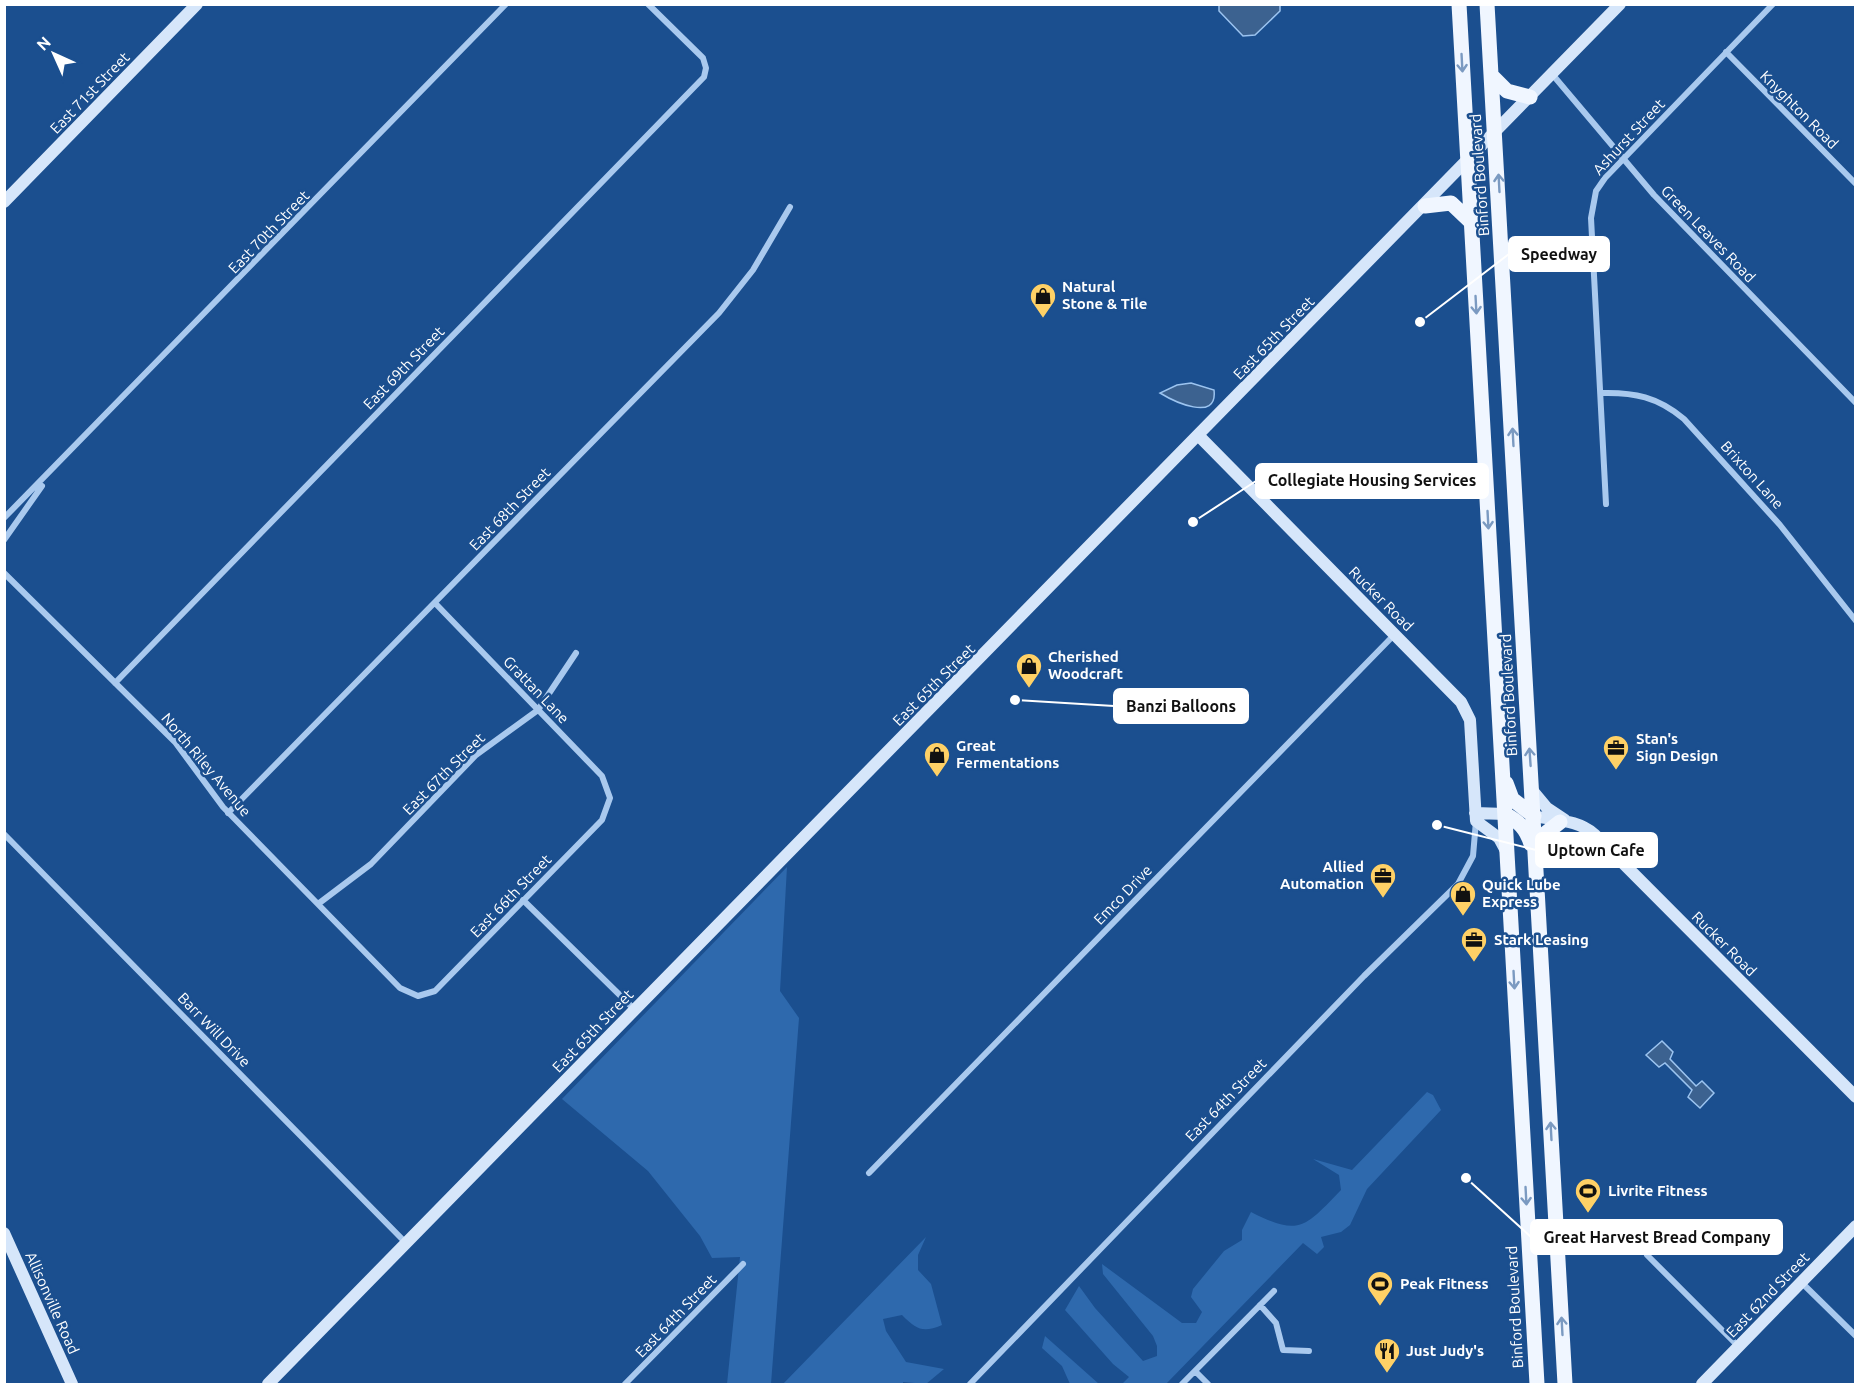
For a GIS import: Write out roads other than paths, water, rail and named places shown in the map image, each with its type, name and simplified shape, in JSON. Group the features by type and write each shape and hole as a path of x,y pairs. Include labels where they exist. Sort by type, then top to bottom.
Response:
{"main road":[{"name":"Binford Boulevard","path":"1459,4 1537,1384"},
{"name":"Binford Boulevard","path":"1487,4 1565,1384"},
{"path":"1491,75 1507,91 1530,97"},
{"path":"1425,206 1452,203 1471,222"},
{"path":"1503,778 1512,799 1534,816"},
{"path":"1505,814 1527,831 1536,856"},
{"path":"1536,856 1546,833 1563,821"}],"street":[{"name":"East 71st Street","path":"4,202 197,4"},
{"name":"East 70th Street","path":"4,518 49,475 506,4"},
{"name":"East 69th Street","path":"115,683 704,77 706,68 703,58 648,4"},
{"name":"East 65th Street","path":"268,1384 1425,206 1620,4"},
{"name":"Ashurst Street","path":"1606,504 1591,214 1598,188 1622,159 1773,4"},
{"name":"Knyghton Road","path":"1726,52 1856,184"},
{"name":"Green Leaves Road","path":"1552,74 1622,159 1681,224 1856,403"},
{"name":"East 68th Street","path":"228,813 719,312 753,270 790,207"},
{"name":"Brixton Lane","path":"1601,393 1643,395 1668,406 1684,419 1780,525 1856,621"},
{"name":"Rucker Road","path":"1199,436 1395,634 1467,711 1472,732 1475,817"},
{"name":"East 70th Street","path":"4,540 49,475"},
{"name":"North Riley Avenue","path":"4,573 175,742 228,813 400,988 416,996"},
{"name":"Grattan Lane","path":"435,603 602,776 610,798"},
{"name":"Emco Drive","path":"869,1173 1395,634"},
{"name":"East 67th Street","path":"318,904 371,864 476,755 538,710 576,653"},
{"name":"Rucker Road","path":"1532,790 1547,808 1563,821"},
{"name":"East 66th Street","path":"416,996 435,991 602,820 610,798"},
{"path":"1475,817 1505,814"},
{"name":"Rucker Road","path":"1534,816 1579,824 1600,839 1856,1097"},
{"path":"1475,817 1499,838 1507,852"},
{"name":"East 64th Street","path":"970,1384 1364,976 1458,884 1473,856 1475,817"},
{"name":"Barr Will Drive","path":"4,834 406,1243"},
{"path":"523,900 635,1010"},
{"name":"East 62nd Street","path":"1701,1384 1856,1226"},
{"name":"Allisonville Road","path":"4,1233 72,1384"},
{"path":"1647,1255 1738,1347"},
{"name":"East 64th Street","path":"625,1384 743,1264"},
{"path":"1802,1283 1856,1335"},
{"path":"1182,1384 1274,1291"},
{"path":"1260,1305 1276,1323 1283,1350 1309,1351"},
{"path":"1195,1371 1208,1384"}],"place":[{"name":"Natural Stone & Tile","path":"1043,319"},
{"name":"Speedway","path":"1420,322"},
{"name":"Collegiate Housing Services","path":"1193,522"},
{"name":"Cherished Woodcraft","path":"1029,689"},
{"name":"Banzi Balloons","path":"1015,700"},
{"name":"Stan's Sign Design","path":"1616,771"},
{"name":"Great Fermentations","path":"937,778"},
{"name":"Uptown Cafe","path":"1437,825"},
{"name":"Allied Automation","path":"1383,899"},
{"name":"Quick Lube Express","path":"1463,917"},
{"name":"Stark Leasing","path":"1474,963"},
{"name":"Great Harvest Bread Company","path":"1466,1178"},
{"name":"Livrite Fitness","path":"1588,1214"},
{"name":"Peak Fitness","path":"1380,1307"},
{"name":"Just Judy's","path":"1387,1374"}]}
